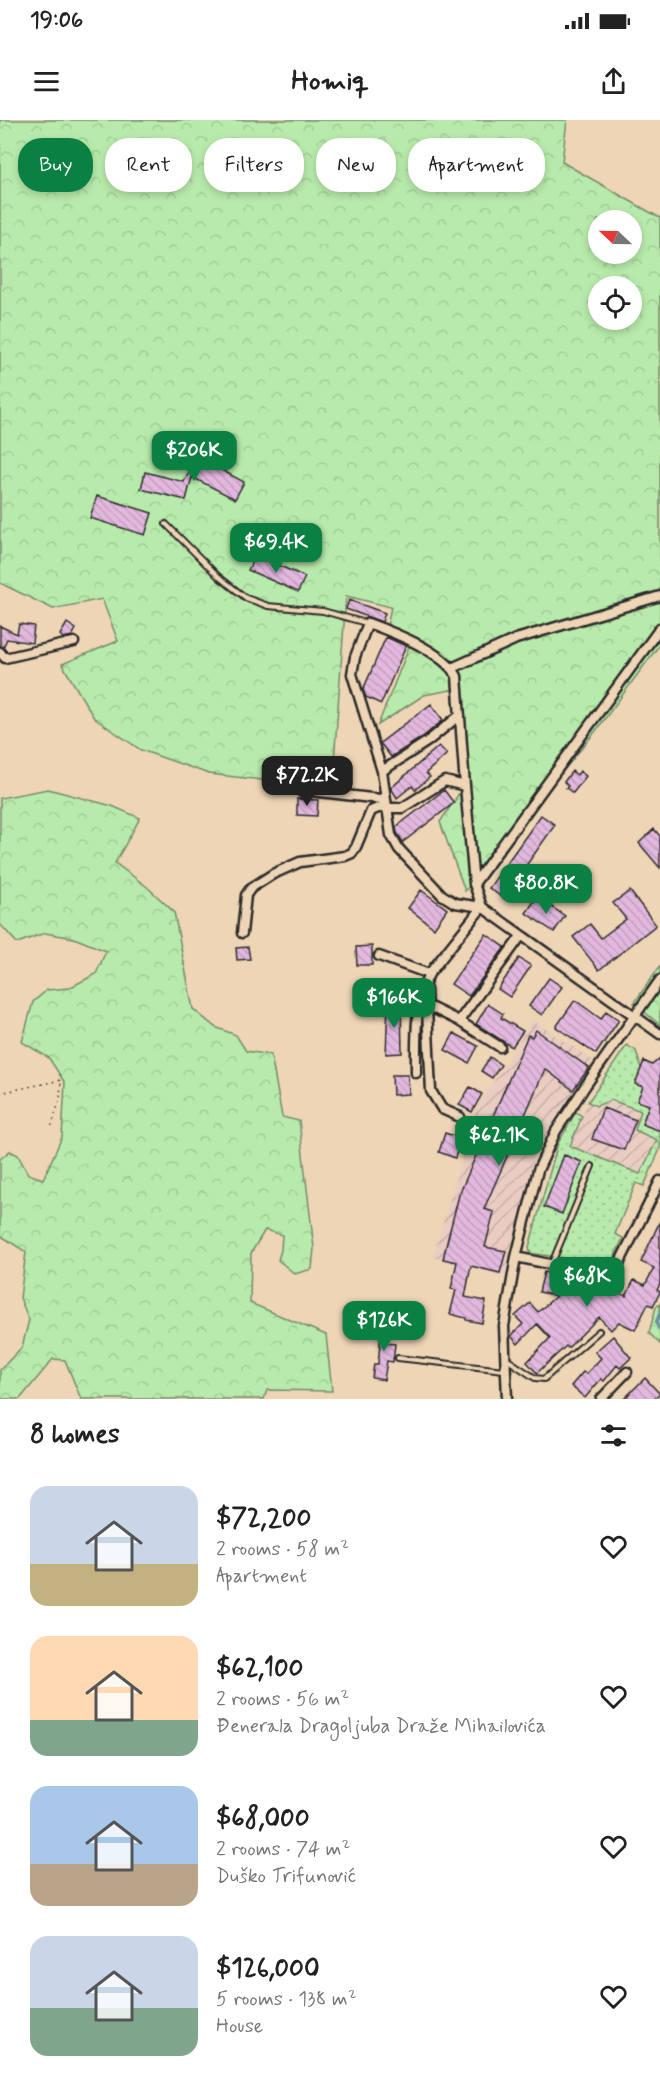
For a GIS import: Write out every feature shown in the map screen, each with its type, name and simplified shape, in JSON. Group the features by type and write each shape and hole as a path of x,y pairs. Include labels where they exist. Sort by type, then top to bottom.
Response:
{"street":[{"path":"452,668 516,639 660,596"},
{"path":"482,907 474,884 457,676 452,668 401,636 368,623 355,657 352,674 382,771 391,835 399,849 442,895 455,903 482,907 660,1034"},
{"path":"474,884 660,628"},
{"path":"0,652 5,657 74,642"},
{"path":"382,771 428,741 460,715"},
{"path":"242,933 246,895 251,888 273,874 300,862 352,853 371,811 388,807 402,808 445,781 465,786"},
{"path":"302,792 311,791 380,799 388,807"},
{"path":"416,1073 416,1022 425,982 482,907"},
{"path":"459,1021 521,936"},
{"path":"379,956 429,974"},
{"path":"507,1399 504,1326 530,1196 546,1149 586,1085 660,980"},
{"path":"425,982 431,1091 442,1108 460,1117"},
{"path":"428,1006 459,1021 500,1047"},
{"path":"516,1257 603,1271 614,1270 660,1181"},
{"path":"601,1399 627,1372"}],"lane":[{"path":"166,524 219,577 246,598 268,606 323,611 368,623"},
{"path":"552,1264 592,1166"},
{"path":"505,1358 535,1378 544,1379 599,1331"},
{"path":"398,1358 505,1370"}],"path":[{"path":"0,1093 61,1080 60,1099 51,1128"}],"shaded area":[{"path":"533,1020 592,1060 533,1161 507,1277 433,1257 477,1108"},
{"path":"610,1100 642,1110 636,1130 657,1139 641,1174 530,1253 529,1247 588,1102 596,1106"}],"green space":[{"path":"0,120 567,120 562,162 660,218 660,644 595,732 465,891 440,822 468,780 462,688 424,695 378,725 413,637 387,627 391,607 346,596 333,776 280,782 209,774 141,750 94,718 62,664 118,641 102,599 53,609 0,583"},
{"path":"48,789 112,806 140,818 115,863 146,886 174,912 193,1009 215,1027 236,1035 246,1051 271,1055 282,1117 299,1121 314,1248 312,1269 295,1274 278,1260 282,1235 265,1230 251,1253 250,1303 326,1335 332,1391 267,1390 264,1399 81,1399 65,1360 53,1359 20,1399 0,1399 0,1370 22,1347 29,1320 20,1298 26,1252 0,1235 0,1159 10,1151 18,1155 28,1174 43,1179 62,1137 65,1083 49,1058 22,1042 33,1002 47,990 69,988 96,974 106,951 74,938 45,933 17,943 0,924 0,798"},
{"path":"660,966 660,1025 634,1003"},
{"path":"627,1045 636,1051 645,1082 638,1101 649,1105 642,1124 660,1130 660,1149 644,1186 636,1183 615,1234 623,1238 613,1260 602,1264 530,1253 529,1247 558,1143 576,1112 582,1116 570,1146 640,1174 657,1140 635,1130 641,1111 611,1100 596,1106 588,1102"},
{"path":"660,1304 660,1344 649,1333 656,1307"}],"building":[{"path":"197,457 244,482 235,499 192,477 186,500 141,489 145,472 184,482"},
{"path":"97,496 152,513 145,535 90,518"},
{"path":"255,555 305,577 298,592 248,570"},
{"path":"349,600 385,613 382,622 346,609"},
{"path":"67,623 76,629 72,636 63,638 60,635"},
{"path":"19,624 34,626 32,643 7,639 3,647 0,646 0,626 17,634"},
{"path":"386,637 406,646 381,704 366,697 363,690"},
{"path":"431,704 443,720 424,736 391,757 380,743"},
{"path":"439,746 447,754 426,773 430,777 415,790 412,786 397,798 391,788"},
{"path":"572,771 577,775 580,771 586,776 573,793 566,788 568,786 564,782"},
{"path":"444,790 454,803 403,842 396,827"},
{"path":"297,799 318,800 317,816 297,815"},
{"path":"541,815 555,825 503,898 489,888"},
{"path":"654,829 660,836 660,868 639,843"},
{"path":"421,890 447,909 434,928 408,908"},
{"path":"630,891 656,925 599,970 573,937 590,924 601,938 626,919 613,903"},
{"path":"537,897 565,916 554,932 526,913"},
{"path":"486,934 505,947 469,996 451,984"},
{"path":"372,946 372,965 357,965 356,947"},
{"path":"248,947 250,959 237,960 236,948"},
{"path":"519,958 531,966 510,997 498,989"},
{"path":"549,978 562,987 542,1015 529,1006"},
{"path":"575,1000 601,1019 606,1011 619,1020 596,1054 556,1027"},
{"path":"388,1002 401,1002 402,1053 386,1054"},
{"path":"488,1004 503,1014 501,1018 523,1031 512,1047 476,1024"},
{"path":"536,1030 589,1068 573,1090 545,1069 484,1209 494,1212 485,1247 506,1251 500,1273 471,1266 465,1297 486,1301 482,1323 466,1320 466,1318 450,1314 456,1290 451,1289 457,1262 443,1259 448,1238 459,1195 528,1035 532,1037"},
{"path":"454,1033 478,1046 469,1063 445,1050"},
{"path":"490,1057 501,1065 492,1078 481,1071"},
{"path":"660,1058 660,1131 642,1124 649,1105 637,1101 643,1087 635,1084 644,1061 652,1065"},
{"path":"392,1075 408,1075 409,1094 393,1095"},
{"path":"470,1087 482,1094 472,1112 459,1105"},
{"path":"603,1108 636,1120 624,1150 592,1139"},
{"path":"445,1133 461,1138 455,1158 439,1152"},
{"path":"564,1155 582,1162 562,1214 544,1207"},
{"path":"660,1221 660,1284 657,1290 660,1292 653,1306 648,1304 635,1330 619,1322 611,1330 599,1317 568,1348 566,1346 537,1373 527,1362 550,1338 537,1324 518,1344 511,1336 523,1324 515,1316 530,1303 538,1312 556,1296 539,1292 544,1272 626,1296 634,1280 645,1285 654,1268 641,1262"},
{"path":"383,1319 392,1322 386,1343 395,1344 393,1362 387,1361 384,1380 372,1378 374,1364 378,1364 381,1334 379,1334"},
{"path":"613,1336 631,1358 620,1368 617,1365 604,1381 601,1379 585,1398 571,1386 583,1372 586,1374 601,1358 595,1352"},
{"path":"645,1378 660,1394 654,1399 624,1399"}],"waterway":[{"path":"660,1312 656,1323 660,1330"}]}
